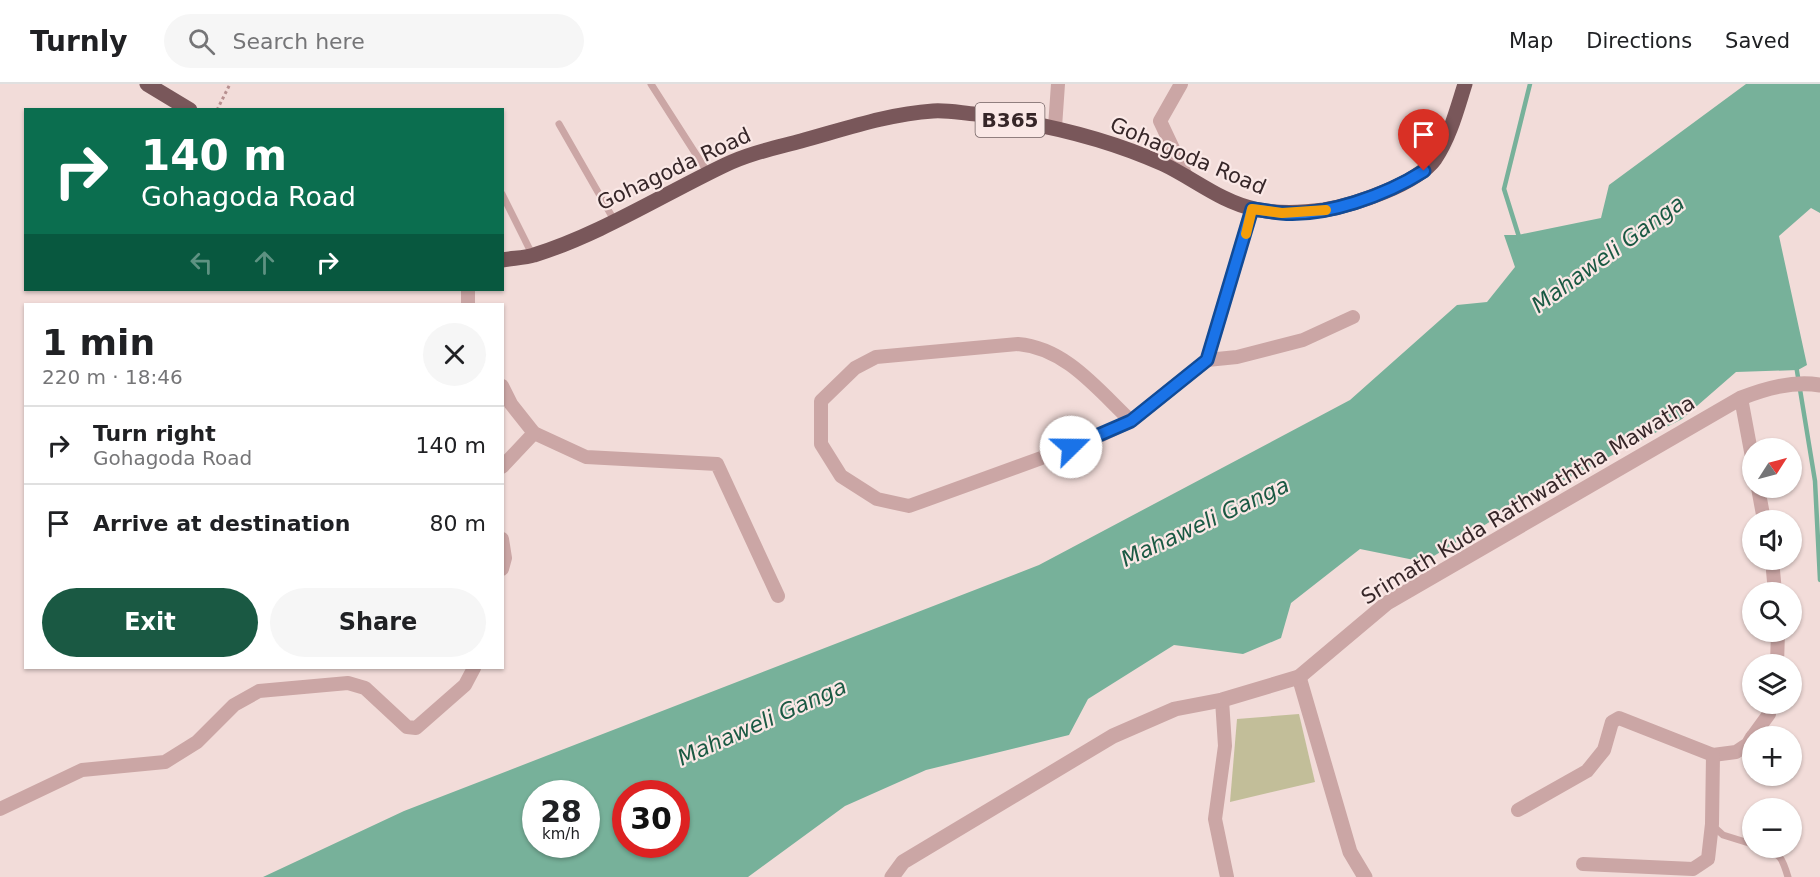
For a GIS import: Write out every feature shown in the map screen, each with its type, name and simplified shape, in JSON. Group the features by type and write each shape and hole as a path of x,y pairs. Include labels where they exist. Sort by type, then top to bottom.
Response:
{"main road":[{"path":"147,84 187,108"},
{"name":"Gohagoda Road","path":"504,260 533,256 760,150 861,123 934,111 982,114 1055,127 1122,148 1162,164 1203,187 1252,209 1282,213 1326,210 1362,200 1424,171 1439,152 1455,118 1465,84"}],"street":[{"path":"1055,127 1058,84"},
{"path":"1181,84 1160,121 1186,176"},
{"path":"1207,360 1252,209"},
{"path":"1131,421 1066,360 1032,345 1018,345 876,357 855,368 821,401 821,444 841,476 877,500 909,506 1091,440 1131,421 1207,360 1237,357 1303,340 1353,316"},
{"name":"Srimath Kuda Rathwaththa Mawatha","path":"892,877 903,862 1113,736 1175,710 1222,700 1299,676 1387,603 1741,398 1770,387 1819,384"},
{"path":"504,390 511,404 534,433 586,457 717,464 778,596"},
{"path":"1741,398 1748,438"},
{"path":"504,465 534,433"},
{"path":"0,809 82,770 165,762 197,742 234,705 259,691 348,683 365,688 407,727 416,728 465,685 473,669"},
{"path":"1299,676 1350,852 1365,877"},
{"path":"1222,700 1225,746 1215,819 1227,877"},
{"path":"1518,810 1587,771 1604,750 1612,722 1619,718 1713,755 1736,752 1742,748"},
{"path":"1583,864 1694,869 1708,859 1712,824 1713,755"}],"lane":[{"path":"651,84 708,173"},
{"path":"559,124 614,220"},
{"path":"504,198 533,256"},
{"path":"1712,824 1724,835 1742,841"},
{"path":"1781,858 1788,877"}],"path":[{"path":"218,108 230,84"}],"shaded area":[{"path":"1299,714 1315,782 1230,802 1237,719"}],"water":[{"name":"Mahaweli Ganga","path":"1746,84 1820,84 1820,213 1811,208 1779,236 1807,365 1798,370 1736,372 1682,419 1524,501 1424,562 1360,549 1291,603 1281,638 1243,654 1174,645 1088,699 1069,735 926,770 845,806 748,877 263,877 404,811 1039,565 1350,400 1457,305 1487,302 1515,267 1504,235 1518,235 1601,218 1609,185"}],"waterway":[{"path":"1520,240 1504,189 1530,84"},
{"path":"1796,365 1815,481 1820,580"}],"slow traffic":[{"path":"1246,234 1252,209 1282,213 1326,210"}],"route":[{"path":"1071,447 1131,421 1207,360 1252,209 1282,213 1326,210 1362,200 1400,185 1424,171"}]}
